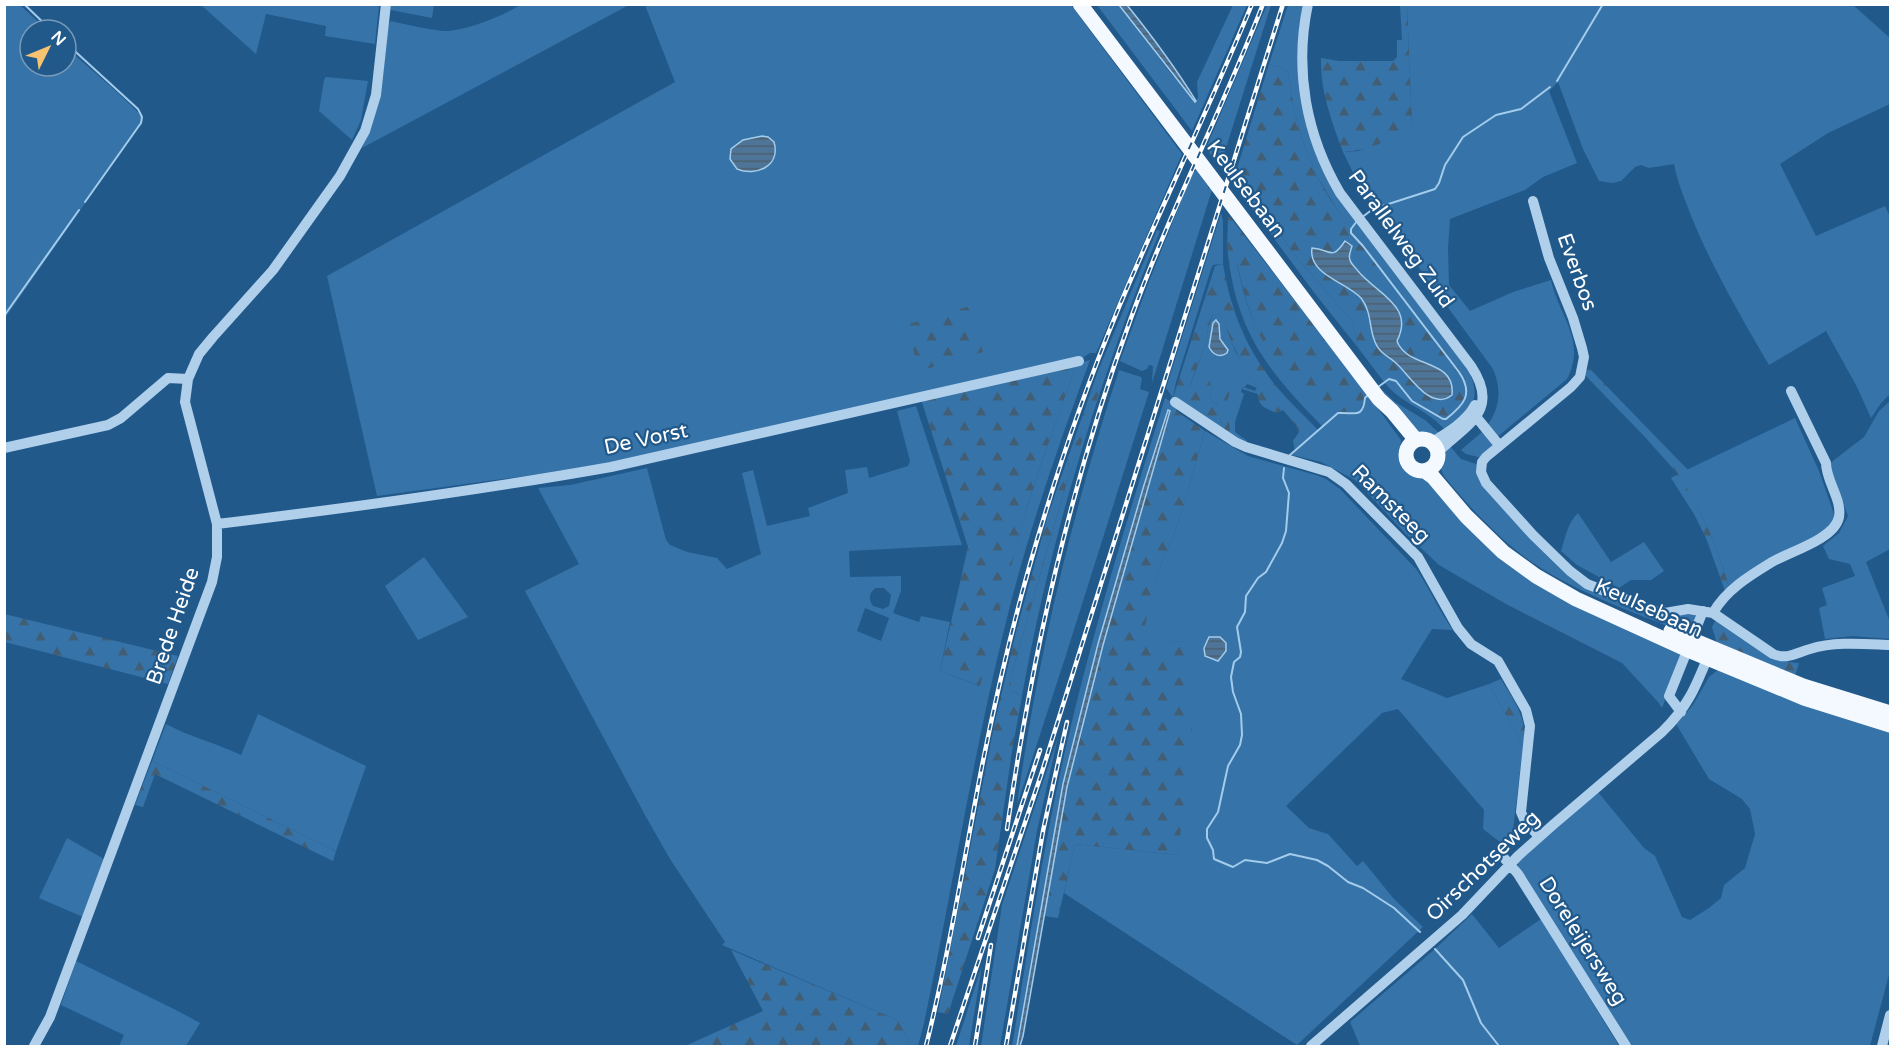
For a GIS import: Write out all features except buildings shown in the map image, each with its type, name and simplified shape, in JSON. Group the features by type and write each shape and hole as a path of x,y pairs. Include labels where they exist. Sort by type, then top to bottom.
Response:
{"main road":[{"name":"Keulsebaan","path":"1080,4 1375,394 1386,415 1413,442"},
{"path":"1427,439 1433,458 1418,471 1409,465 1406,455 1413,442 1427,439"},
{"name":"Keulsebaan","path":"1433,458 1472,512 1507,546 1554,578 1690,645 1803,686 1890,713"},
{"name":"Keulsebaan","path":"1710,653 1804,698 1890,725"}],"street":[{"name":"Brede Heide","path":"34,1047 42,1035 54,1006 212,582 217,557 217,524 185,402 188,379 206,345 273,270 340,176 365,131 376,95 386,4"},
{"name":"Parallelweg Zuid","path":"1308,4 1302,67 1310,123 1316,143 1331,178 1359,220 1471,366 1480,382 1474,414"},
{"name":"Everbos","path":"1499,446 1571,387 1580,377 1584,357 1573,318 1549,258 1533,201"},
{"name":"De Vorst","path":"217,524 540,480 611,467 1079,361"},
{"path":"4,448 108,425 121,418 168,378 188,379"},
{"path":"1681,712 1669,696 1690,645 1708,612 1731,589 1783,556 1826,535 1836,526 1839,507 1826,463 1791,391"},
{"name":"Ramsteeg","path":"1175,402 1246,447 1329,472 1346,484 1418,557 1458,628 1471,644 1498,661 1526,710 1530,726 1521,812 1539,837"},
{"path":"1433,458 1469,425 1474,414 1499,446 1482,462 1482,478 1514,516 1570,571 1587,584 1655,611 1665,613 1688,609 1708,612 1781,657 1826,646 1890,645"},
{"name":"Oirschotseweg","path":"1311,1047 1462,915 1507,861 1539,837 1662,732 1681,712 1693,693 1710,653"},
{"name":"Doreleijersweg","path":"1507,861 1626,1047"},
{"path":"1882,1047 1890,1015"}],"green space":[{"path":"4,5 20,5 34,18 18,18 18,78 78,78 78,58 141,117 139,126 5,318"},
{"path":"201,5 379,5 375,44 325,36 326,26 266,14 256,54"},
{"path":"391,5 434,5 432,18 391,10"},
{"path":"520,5 629,5 362,148 368,135 391,21 451,31 483,22"},
{"path":"645,5 1071,5 1182,154 1096,353 621,461 377,496 327,276 675,82"},
{"path":"1097,5 1119,5 1172,75 1196,101 1198,98 1197,82 1233,5 1247,5 1192,131"},
{"path":"1267,5 1271,5 1220,167 1218,160 1216,162 1206,148"},
{"path":"1288,5 1303,5 1298,43 1299,81 1305,119 1317,156 1468,368 1474,389 1472,404 1444,429 1430,416 1390,389 1384,382 1393,380 1405,394 1466,379 1348,227 1316,175 1294,110 1288,72 1269,64"},
{"path":"1400,5 1407,5 1412,127 1379,144 1343,152 1322,82 1321,58 1339,61 1393,61 1397,57 1397,40 1402,40"},
{"path":"1407,5 1853,5 1890,38 1890,104 1828,133 1780,164 1816,236 1885,206 1890,217 1890,394 1871,418 1857,387 1826,331 1769,365 1726,290 1698,233 1674,164 1649,168 1641,165 1635,167 1621,181 1612,183 1599,181 1583,149 1558,82 1549,91 1577,163 1543,177 1525,190 1450,219 1449,285 1470,311 1513,292 1551,280 1573,340 1574,353 1567,379 1496,438 1486,427 1497,406 1498,399 1498,384 1493,369 1360,187 1343,152 1358,151 1412,127"},
{"path":"1269,64 1283,68 1288,72 1294,110 1316,175 1351,230 1466,379 1467,405 1449,418 1414,401 1393,380 1384,382 1359,349 1352,321 1298,259 1235,175","holes":["1345,241 1352,246 1349,259 1366,280 1401,349 1449,379 1453,388 1452,395 1407,376 1388,358 1369,311 1361,298 1348,287 1327,276 1316,248 1332,254 1338,251"]},
{"path":"326,77 368,81 361,120 352,140 319,111"},
{"path":"1196,170 1208,189 1210,187 1212,190 1152,383 1153,366 1149,365 1142,371 1120,361 1148,284 1193,171"},
{"path":"1237,176 1298,259 1352,321 1359,349 1235,186"},
{"path":"1221,213 1223,264 1213,265 1211,269 1173,398 1166,388"},
{"path":"1228,217 1368,395 1359,411 1340,413 1328,421 1279,367 1258,331 1250,311 1237,262 1229,262"},
{"path":"1157,230 1160,231 1116,345 1062,518 1022,696 1011,690 1011,676 1065,488 1105,374 1098,371"},
{"path":"1229,262 1237,262 1249,309 1268,349 1294,386 1328,420 1338,413 1352,413 1364,405 1368,395 1401,440 1400,456 1405,468 1412,474 1427,478 1489,542 1683,654 1662,708 1622,663 1506,604 1439,565 1355,480 1321,462 1292,455 1322,426 1287,389 1249,333 1234,288"},
{"path":"1223,264 1233,306 1243,333 1257,359 1277,387 1318,430 1295,451 1293,441 1299,432 1295,424 1283,410 1276,413 1266,408 1259,402 1258,394 1242,389 1243,387 1255,391 1257,387 1240,359 1226,326 1218,314 1213,314 1206,343 1190,385 1197,391 1201,376 1209,379 1212,388 1209,397 1217,406 1222,373 1237,373 1220,421 1223,423 1225,420 1229,421 1230,431 1226,433 1173,398 1215,266"},
{"path":"970,306 983,352 920,371 905,325"},
{"path":"1213,314 1218,314 1223,319 1235,351 1257,387 1247,384 1242,387 1241,392 1244,394 1235,422 1235,432 1247,441 1244,444 1226,433 1220,421 1223,411 1220,391 1217,406 1209,397 1212,388 1197,391 1190,386 1206,343"},
{"path":"1090,360 1022,562 982,728 924,1023 918,1046 908,1046 909,1040 897,1020 722,945 725,942 670,859 525,591 579,564 538,488 570,485 647,468 666,540 670,545 687,552 717,558 727,569 761,554 742,473 753,470 767,526 810,516 808,508 848,493 845,470 867,467 869,478 908,466 910,461 897,411 916,406 962,545 849,551 850,577 901,576 901,591 893,613 919,622 921,616 950,622 940,671 979,686 1026,510 1074,371 1071,365","holes":["876,588 884,588 891,595 889,606 883,609 873,606 870,596","865,608 889,618 881,641 857,631"]},
{"path":"1071,365 1074,371 1026,510 980,686 940,671 968,547 921,399"},
{"path":"1590,369 1688,470 1679,475 1714,542 1729,587 1725,591 1706,538 1671,478 1678,474 1584,374"},
{"path":"1119,370 1141,377 1140,389 1149,392 1017,805 1035,696 1058,586 1086,478"},
{"path":"1098,371 1106,374 1065,488 1011,676 1011,690 1022,696 995,869 948,1014 938,1012 994,726 1016,632 1048,515"},
{"path":"1379,387 1395,402 1425,420 1439,433 1430,436 1413,429"},
{"path":"1165,398 1179,407 1176,411 1167,411 1143,485 1098,644 1063,784 1017,1046 1012,1046 1044,853 1078,695 1101,609"},
{"path":"1890,401 1890,549 1866,562 1890,622 1890,639 1852,636 1825,639 1819,608 1827,605 1822,588 1855,576 1850,564 1829,559 1823,546 1839,533 1848,516 1829,465 1864,437 1879,411"},
{"path":"1170,411 1176,411 1205,431 1178,524 1159,569 1141,642 1190,641 1192,732 1178,855 1075,844 1058,918 1044,916 1064,802 1079,739 1116,597"},
{"path":"1795,418 1819,471 1835,517 1820,536 1729,587 1708,529 1678,474"},
{"path":"1205,431 1248,456 1316,475 1340,489 1416,569 1453,630 1432,629 1401,679 1447,698 1489,684 1523,746 1512,839 1508,843 1500,842 1483,829 1484,810 1398,709 1382,713 1286,806 1309,828 1328,834 1357,866 1363,861 1394,899 1423,927 1297,1045 1064,893 1075,844 1178,855 1190,641 1140,643 1159,569 1178,524"},
{"path":"1482,432 1492,447 1482,458 1466,454 1461,450"},
{"path":"1448,444 1461,459 1479,465 1479,473 1561,566 1648,612 1694,615 1692,636 1571,585 1520,554 1464,500 1444,476 1441,460"},
{"path":"1578,513 1611,562 1644,542 1664,571 1651,580 1631,580 1619,588 1577,565 1561,551 1569,526"},
{"path":"424,557 468,617 418,640 385,586"},
{"path":"4,614 178,656 168,684 5,642"},
{"path":"1716,620 1767,653 1789,662 1799,663 1794,679 1718,647 1712,627"},
{"path":"1719,669 1890,728 1890,971 1870,1046 1629,1046 1518,866 1519,861 1598,792 1644,848 1655,856 1682,917 1690,920 1721,898 1724,885 1745,868 1755,834 1750,809 1742,799 1709,779 1676,724 1693,705 1709,677"},
{"path":"1501,679 1522,719 1523,746 1489,684"},
{"path":"258,714 366,766 336,851 152,761 166,724 241,755"},
{"path":"1058,737 1037,831 1000,1046 981,1046 1002,905"},
{"path":"152,761 336,851 333,861 155,774 143,807 135,805"},
{"path":"67,838 104,859 83,917 39,898"},
{"path":"1472,914 1499,948 1541,919 1619,1046 1360,1046 1350,1022"},
{"path":"731,950 897,1020 909,1040 908,1046 685,1046 763,1011"},
{"path":"76,961 200,1023 186,1046 119,1046 124,1035 61,1005"},
{"path":"982,965 969,1046 956,1046"}],"shaded area":[{"path":"1119,5 1127,5 1172,64 1195,102"},
{"path":"762,136 774,142 774,157 770,163 765,168 752,172 737,169 730,159 731,149 743,140"},
{"path":"1345,241 1352,246 1349,256 1352,264 1398,310 1401,329 1397,341 1402,350 1446,375 1451,383 1452,395 1444,399 1429,396 1384,354 1374,340 1367,310 1361,298 1316,265 1312,257 1312,248 1333,253"},
{"path":"1216,320 1219,324 1220,339 1228,350 1222,355 1215,354 1209,347 1213,323"},
{"path":"1168,410 1170,411 1103,645 1067,787 1023,1036 1020,1046 1017,1046 1063,784 1098,644"},
{"path":"1209,637 1220,637 1226,643 1226,651 1218,661 1205,656 1204,648"}],"waterway":[{"path":"24,4 39,18"},
{"path":"1557,81 1603,4"},
{"path":"78,54 138,109 142,117 141,123 85,202"},
{"path":"1361,218 1373,209 1435,189 1445,165 1463,137 1496,115 1521,109 1550,87"},
{"path":"4,316 79,210"},
{"path":"1357,221 1351,233 1459,372 1466,387 1466,393 1458,409 1443,419 1412,401 1396,381 1389,379 1378,387"},
{"path":"1290,455 1338,413 1360,412 1369,394"},
{"path":"1284,468 1283,478 1289,493 1286,531 1266,572 1258,578 1246,596 1245,612 1237,627 1241,652 1240,657 1234,662 1231,677 1233,692 1241,714 1242,735 1240,745 1228,766 1218,812 1207,829 1207,838 1213,850 1214,859 1233,867 1245,860 1267,863 1290,854 1317,860 1348,882 1363,888 1394,908 1420,932"},
{"path":"1435,949 1463,980 1481,1023 1499,1046"}],"railway":[{"path":"926,1046 1003,671 1018,608 1053,488 1079,410 1119,307 1252,4"},
{"path":"1007,829 1041,635 1089,443 1146,278 1263,4"},
{"path":"950,1046 1041,775 1283,4"},
{"path":"1006,1046 1043,831 1067,722"},
{"path":"978,938 1040,750"},
{"path":"975,1046 991,945"}]}
